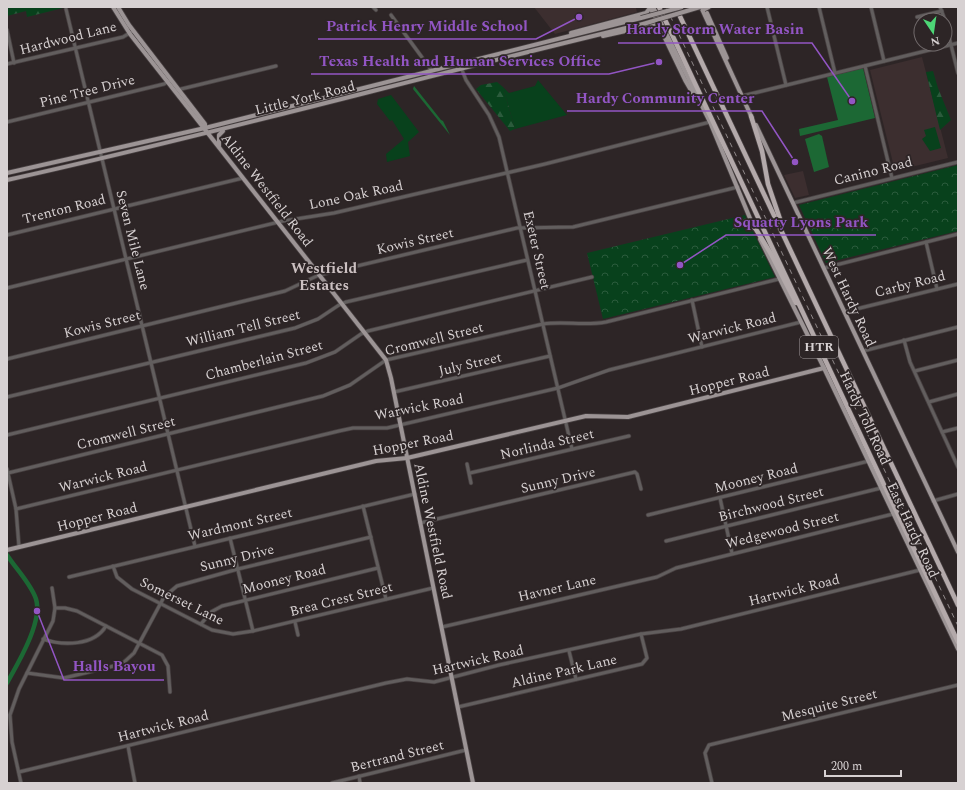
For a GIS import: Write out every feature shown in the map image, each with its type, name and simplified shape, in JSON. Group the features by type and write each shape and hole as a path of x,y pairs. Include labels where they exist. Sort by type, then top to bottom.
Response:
{"highway":[{"name":"Hardy Toll Road","path":"659,7 958,642"},
{"name":"Hardy Toll Road","path":"676,7 958,605"},
{"path":"751,116 762,151 768,184 785,236"},
{"path":"754,226 771,254 800,312 810,327"}],"main road":[{"name":"Aldine Westfield Road","path":"113,7 176,90 205,124 205,128"},
{"name":"Aldine Westfield Road","path":"118,7 132,32"},
{"name":"East Hardy Road","path":"651,7 673,47 710,122 754,226 869,461 958,649"},
{"path":"642,16 651,7 685,80 710,122"},
{"name":"Little York Road","path":"7,173 205,128 460,65 559,37 682,7"},
{"name":"Little York Road","path":"7,180 102,159 338,102 567,41 658,22 704,7"},
{"path":"704,7 725,52 729,68"},
{"name":"West Hardy Road","path":"704,7 713,34 751,116 958,552"},
{"path":"642,16 647,15 650,24 648,26"},
{"path":"567,41 605,35 648,26 658,22"},
{"path":"559,37 560,43"},
{"path":"497,54 499,60"},
{"name":"Aldine Westfield Road","path":"176,90 194,117 209,133 386,360 415,494 473,783"},
{"path":"336,95 338,102"},
{"path":"190,131 196,125 194,117"},
{"path":"219,147 219,135 226,129"},
{"name":"Hopper Road","path":"7,550 376,461 407,458 597,415 612,417 632,416 824,368"}],"street":[{"path":"767,7 786,85"},
{"path":"819,7 835,74"},
{"path":"871,7 884,61"},
{"path":"938,12 942,11 940,7"},
{"name":"Seven Mile Lane","path":"66,9 195,546"},
{"path":"391,15 432,71"},
{"path":"7,30 14,63"},
{"name":"Hardwood Lane","path":"7,64 123,37 132,32"},
{"path":"742,96 922,52"},
{"path":"953,52 958,73"},
{"name":"Exeter Street","path":"460,65 466,80 493,122 499,138 572,449"},
{"path":"176,90 276,66"},
{"path":"864,66 892,178"},
{"name":"Pine Tree Drive","path":"7,122 169,81"},
{"name":"Lone Oak Road","path":"7,287 278,222 338,212 507,173 710,122"},
{"name":"Canino Road","path":"793,203 958,162"},
{"name":"Trenton Road","path":"7,235 114,208 244,178"},
{"name":"Kowis Street","path":"7,359 285,291 319,275 520,228 573,227 738,187"},
{"path":"824,268 958,234"},
{"path":"926,242 937,289"},
{"name":"William Tell Street","path":"7,397 296,328 318,319 342,304 528,260"},
{"name":"Chamberlain Street","path":"7,436 306,363 334,352 365,333 592,277"},
{"name":"Cromwell Street","path":"8,471 169,434 323,396 350,384 386,360 543,324 564,322 590,325 780,279"},
{"name":"Carby Road","path":"844,312 958,284"},
{"path":"692,300 702,347"},
{"name":"Warwick Road","path":"16,509 339,431 353,428 387,428 558,388 609,370 801,322"},
{"path":"863,351 958,327"},
{"path":"904,340 928,402 957,462 958,468"},
{"name":"July Street","path":"394,392 550,356"},
{"path":"915,371 958,360"},
{"path":"928,402 958,394"},
{"path":"942,432 958,428"},
{"name":"Norlinda Street","path":"470,473 629,436"},
{"name":"Mooney Road","path":"648,515 869,461"},
{"path":"467,464 471,483"},
{"path":"8,471 16,509 19,547"},
{"name":"Sunny Drive","path":"420,523 635,472 637,474 641,489"},
{"name":"Birchwood Street","path":"666,541 881,488"},
{"name":"Wardmont Street","path":"69,576 415,494"},
{"path":"933,501 958,494"},
{"path":"720,498 732,553"},
{"path":"363,506 386,600"},
{"name":"Wedgewood Street","path":"676,568 893,514"},
{"name":"Sunny Drive","path":"141,644 160,604 167,593 177,586 238,569 371,537"},
{"path":"230,538 253,632"},
{"name":"Somerset Lane","path":"113,566 117,577 124,584 201,624 226,634 253,632"},
{"name":"Mooney Road","path":"201,624 214,610 246,600 378,568"},
{"name":"Havner Lane","path":"442,627 657,577 676,568"},
{"name":"Hartwick Road","path":"18,772 393,681 407,679 430,683 499,665 569,651 641,634 681,630 920,570"},
{"path":"21,783 11,734 10,715 15,697 43,638 53,621 55,608 52,588"},
{"name":"Brea Crest Street","path":"253,632 434,588"},
{"path":"55,608 70,608 156,651 166,661 168,666 170,692"},
{"path":"295,622 298,635"},
{"path":"43,638 59,644 77,642 97,636 106,626"},
{"name":"Aldine Park Lane","path":"458,707 644,663 647,658 641,634"},
{"path":"26,673 64,678 109,668 128,660 141,644"},
{"path":"569,651 576,679"},
{"name":"Mesquite Street","path":"712,783 705,753 706,748 709,746 958,685"},
{"path":"128,746 135,783"},
{"name":"Bertrand Street","path":"332,783 466,750"},
{"path":"359,776 360,783"}],"shaded area":[{"path":"534,7 639,7 636,8 637,12 555,34"},
{"path":"922,57 948,158 895,171 870,70"},
{"path":"863,68 875,118 800,136 799,129 838,120 827,77"},
{"path":"414,86 443,121 450,135 413,89"},
{"path":"819,134 822,136 829,167 814,172 805,139"},
{"path":"803,171 809,195 795,198 784,175"}],"green space":[{"path":"7,7 67,7 27,17 26,11 7,16"},
{"path":"933,71 951,120 940,130 926,72"},
{"path":"538,80 567,115 515,129 503,87 509,93 535,86"},
{"path":"497,82 503,87 515,129 510,131 476,89 481,85"},
{"path":"391,95 419,132 408,142 410,156 387,162 386,154 404,139 392,120 390,121 377,104 378,99"},
{"path":"935,127 941,148 930,151 922,139 926,136 924,130"},
{"path":"958,165 958,231 826,263 799,205"},
{"path":"745,215 775,277 603,319 587,253"}],"waterway":[{"path":"7,555 34,593 37,608 33,630 7,683"}],"railway":[{"path":"666,7 958,626"}],"place":[{"name":"Patrick Henry Middle School","path":"579,17"},
{"name":"Texas Health and Human Services Office","path":"659,62"},
{"name":"Hardy Storm Water Basin","path":"852,101"},
{"name":"Hardy Community Center","path":"795,162"},
{"name":"Squatty Lyons Park","path":"680,265"},
{"name":"Halls Bayou","path":"37,611"}],"district":[{"name":"Westfield Estates","path":"324,276"}]}
